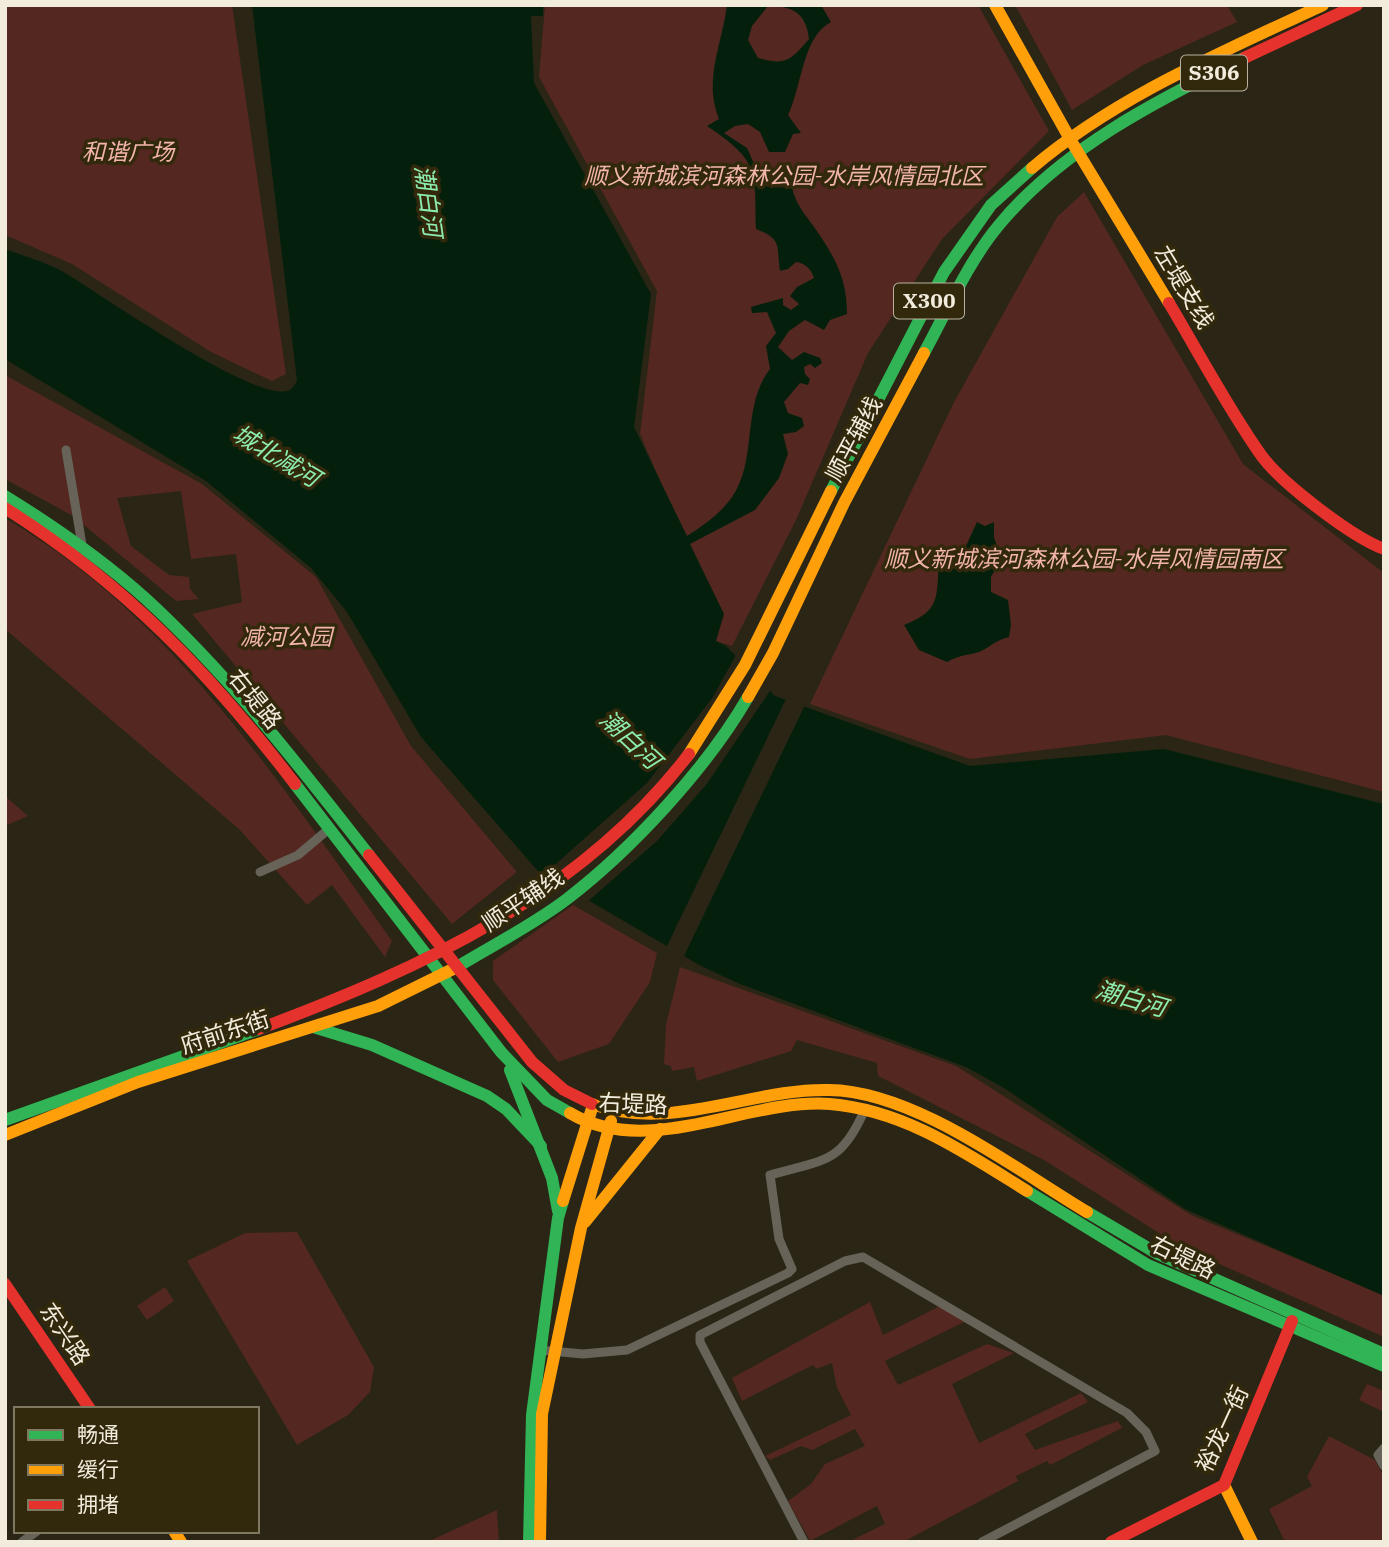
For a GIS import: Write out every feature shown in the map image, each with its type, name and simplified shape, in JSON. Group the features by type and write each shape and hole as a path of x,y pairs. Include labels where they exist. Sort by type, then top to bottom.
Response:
{"main road":[{"name":"左堤支线","path":"995,5 1078,154 1262,457 1316,506 1365,542 1384,549"},
{"name":"顺平辅线","path":"445,953 510,916 594,854 637,815 679,767 734,687 758,646 829,495 919,317 971,231 1009,186 1070,139 1146,91 1323,5"},
{"name":"顺平辅线","path":"457,967 566,900 639,835 680,791 715,747 773,653 844,503 967,275 999,225 1041,181 1078,154 1192,83 1357,5"},
{"name":"右堤路","path":"5,496 82,545 150,600 240,694 532,1062 555,1084 593,1105 635,1115 821,1090 887,1099 917,1110 1158,1254 1384,1366"},
{"name":"右堤路","path":"5,508 89,565 170,635 226,695 501,1052 547,1100 588,1124 610,1128 660,1129 786,1106 830,1104 865,1109 917,1126 956,1146 1148,1265 1384,1354"},
{"name":"府前东街","path":"5,1120 87,1087 336,1001 445,953"},
{"name":"府前东街","path":"5,1135 138,1082 379,1006 457,967"},
{"path":"313,1027 372,1045 487,1096 506,1109 541,1146"},
{"path":"501,1052 522,1095 552,1178 558,1218"},
{"path":"540,1542 542,1414 558,1218 593,1105"},
{"path":"529,1542 532,1415 613,1110"},
{"path":"581,1228 660,1129"},
{"name":"东兴路","path":"5,1284 89,1407"},
{"name":"裕龙一街","path":"1111,1542 1224,1486 1292,1321"},
{"path":"1224,1486 1252,1542"}],"street":[{"path":"66,450 82,545"},
{"path":"260,872 298,855 330,828"},
{"path":"547,1351 583,1354 627,1350 788,1273 792,1269 779,1239 770,1175 837,1154 847,1145 865,1109"},
{"path":"804,1542 700,1342 700,1335 845,1261 863,1256 1127,1413 1146,1432 1155,1451 982,1542"},
{"path":"1384,1448 1378,1455 1384,1466"}],"green space":[{"name":"和谐广场","path":"5,5 232,5 286,374 272,381 211,352 72,264 5,235"},
{"name":"顺义新城滨河森林公园-水岸风情园北区","path":"545,5 978,5 1049,131 942,239 868,353 796,520 732,646 716,641 677,521 640,434 657,291 539,77"},
{"path":"1015,5 1227,5 1237,22 1143,65 1072,110"},
{"name":"顺义新城滨河森林公园-水岸风情园南区","path":"1084,192 1243,464 1384,573 1384,792 1166,735 970,759 810,704 953,404 1057,217"},
{"name":"减河公园","path":"5,375 202,484 316,577 411,746 517,872 452,924 192,614 242,602 236,554 191,559 181,491 117,498 131,546 169,575 189,577 190,589 199,599 176,601 73,516 5,479"},
{"path":"5,518 65,558 121,604 172,654 220,708 309,823 392,941 385,957 332,885 307,905 239,829 5,629"},
{"path":"5,796 28,816 5,826"},
{"path":"573,905 657,953 650,982 609,1044 558,1062 493,980 493,961"},
{"path":"680,967 956,1066 1191,1215 1384,1295 1384,1337 1181,1247 1044,1160 878,1076 877,1063 797,1040 791,1051 697,1081 694,1067 672,1071 671,1066 664,1064 666,1025"},
{"path":"297,1232 374,1367 370,1392 348,1415 297,1445 187,1261 245,1233"},
{"path":"165,1287 174,1301 147,1320 137,1306"},
{"path":"870,1302 883,1335 940,1306 964,1322 885,1361 898,1385 987,1344 1014,1353 952,1384 979,1443 1081,1393 1088,1402 1025,1434 1035,1450 1118,1421 1122,1428 1050,1465 1047,1461 1016,1476 1018,1481 903,1542 848,1542 885,1524 877,1506 810,1541 788,1501 811,1484 825,1464 865,1446 855,1429 812,1450 801,1446 770,1460 765,1456 851,1415 837,1388 832,1363 816,1369 813,1365 742,1401 732,1378"},
{"path":"1367,1384 1384,1391 1384,1412 1359,1400"},
{"path":"1329,1436 1375,1460 1384,1477 1384,1542 1285,1542 1269,1509 1312,1486 1307,1477"},
{"path":"497,1510 499,1542 427,1542"}],"water":[{"path":"252,5 543,5 543,16 531,16 534,83 651,294 634,427 687,536 700,528 727,503 740,482 745,467 755,399 770,369 766,346 776,333 767,312 752,313 751,307 783,298 783,305 791,310 799,304 790,296 797,287 814,278 807,267 796,262 788,269 780,271 777,244 771,237 756,229 751,168 736,148 707,126 719,119 713,76 727,5 821,5 831,22 821,29 808,51 788,115 801,133 793,134 785,152 769,152 760,132 748,124 735,126 724,133 747,148 764,186 792,188 800,207 836,262 843,281 847,314 830,320 824,330 805,320 789,331 778,347 792,360 804,352 820,358 822,363 815,368 810,364 804,367 805,374 810,379 808,385 800,383 784,402 788,413 802,418 804,426 796,432 783,434 788,454 779,478 755,510 690,544 724,614 716,641 726,646 775,696 970,766 1164,749 1384,804 1384,1296 1185,1209 1004,1088 966,1067 740,984 701,966 538,871 421,737 347,612 311,568 206,481 5,359 5,249 58,269 176,344 242,379 269,389 287,391 294,387 297,380","holes":["768,6 797,13 807,30 809,39 797,52 782,61 758,58 748,40 752,26"]},
{"path":"977,522 985,526 994,522 994,537 1001,559 991,577 991,592 1008,600 1011,625 1009,637 979,652 947,662 919,650 904,625 931,608 936,594 939,563 966,546"}],"pier":[{"path":"737,653 772,688 706,785 657,841 586,903 541,877 647,783 713,697"},
{"path":"787,697 806,703 682,960 665,950"}],"traffic: fast":[{"path":"924,353 977,255 999,225 1024,198 1081,150 1112,129 1178,91 1244,58"},
{"path":"831,491 944,272 991,205 1032,168"},
{"path":"5,496 96,557 177,628 263,722 369,855"},
{"path":"457,967 567,899 617,856 690,779 748,697"},
{"path":"295,784 501,1052 547,1100 570,1113"},
{"path":"313,1027 372,1045 487,1096 506,1109 541,1146"},
{"path":"5,1120 259,1029"},
{"path":"510,1070 552,1178 558,1211"},
{"path":"1027,1191 1148,1265 1384,1366"},
{"path":"529,1542 532,1415 558,1218 563,1201"},
{"path":"1087,1212 1158,1254 1384,1354"}],"traffic: slow":[{"path":"995,5 1070,139 1169,303"},
{"path":"1032,168 1065,142 1135,97 1209,58 1323,5"},
{"path":"748,697 773,653 844,503 924,353"},
{"path":"689,754 745,665 831,491"},
{"path":"5,1135 138,1082 378,1006 457,967"},
{"path":"592,1104 621,1112 651,1114 681,1112 800,1091 829,1090 862,1094 895,1103 963,1135 1087,1212"},
{"path":"570,1113 600,1126 632,1131 698,1124 765,1109 798,1105 830,1104 857,1108 909,1124 957,1148 1027,1191"},
{"path":"563,1201 593,1105"},
{"path":"540,1542 542,1414 581,1228 611,1121"},
{"path":"585,1222 660,1129"},
{"path":"1224,1485 1252,1542"},
{"path":"175,1533 181,1542"}],"traffic: jam":[{"path":"1244,58 1357,5"},
{"path":"1169,303 1236,418 1271,467 1300,494 1336,521 1384,549"},
{"path":"5,508 89,567 163,632 230,704 295,784"},
{"path":"259,1029 380,980 438,953 494,922 548,887 599,848 646,804 689,754"},
{"path":"369,855 532,1062 564,1090 592,1104"},
{"path":"5,1284 89,1407"},
{"path":"1111,1542 1224,1485 1292,1321"}],"water label":[{"name":"潮白河","path":"428,201"},
{"name":"城北减河","path":"276,456"},
{"name":"潮白河","path":"630,740"},
{"name":"潮白河","path":"1131,999"}]}
